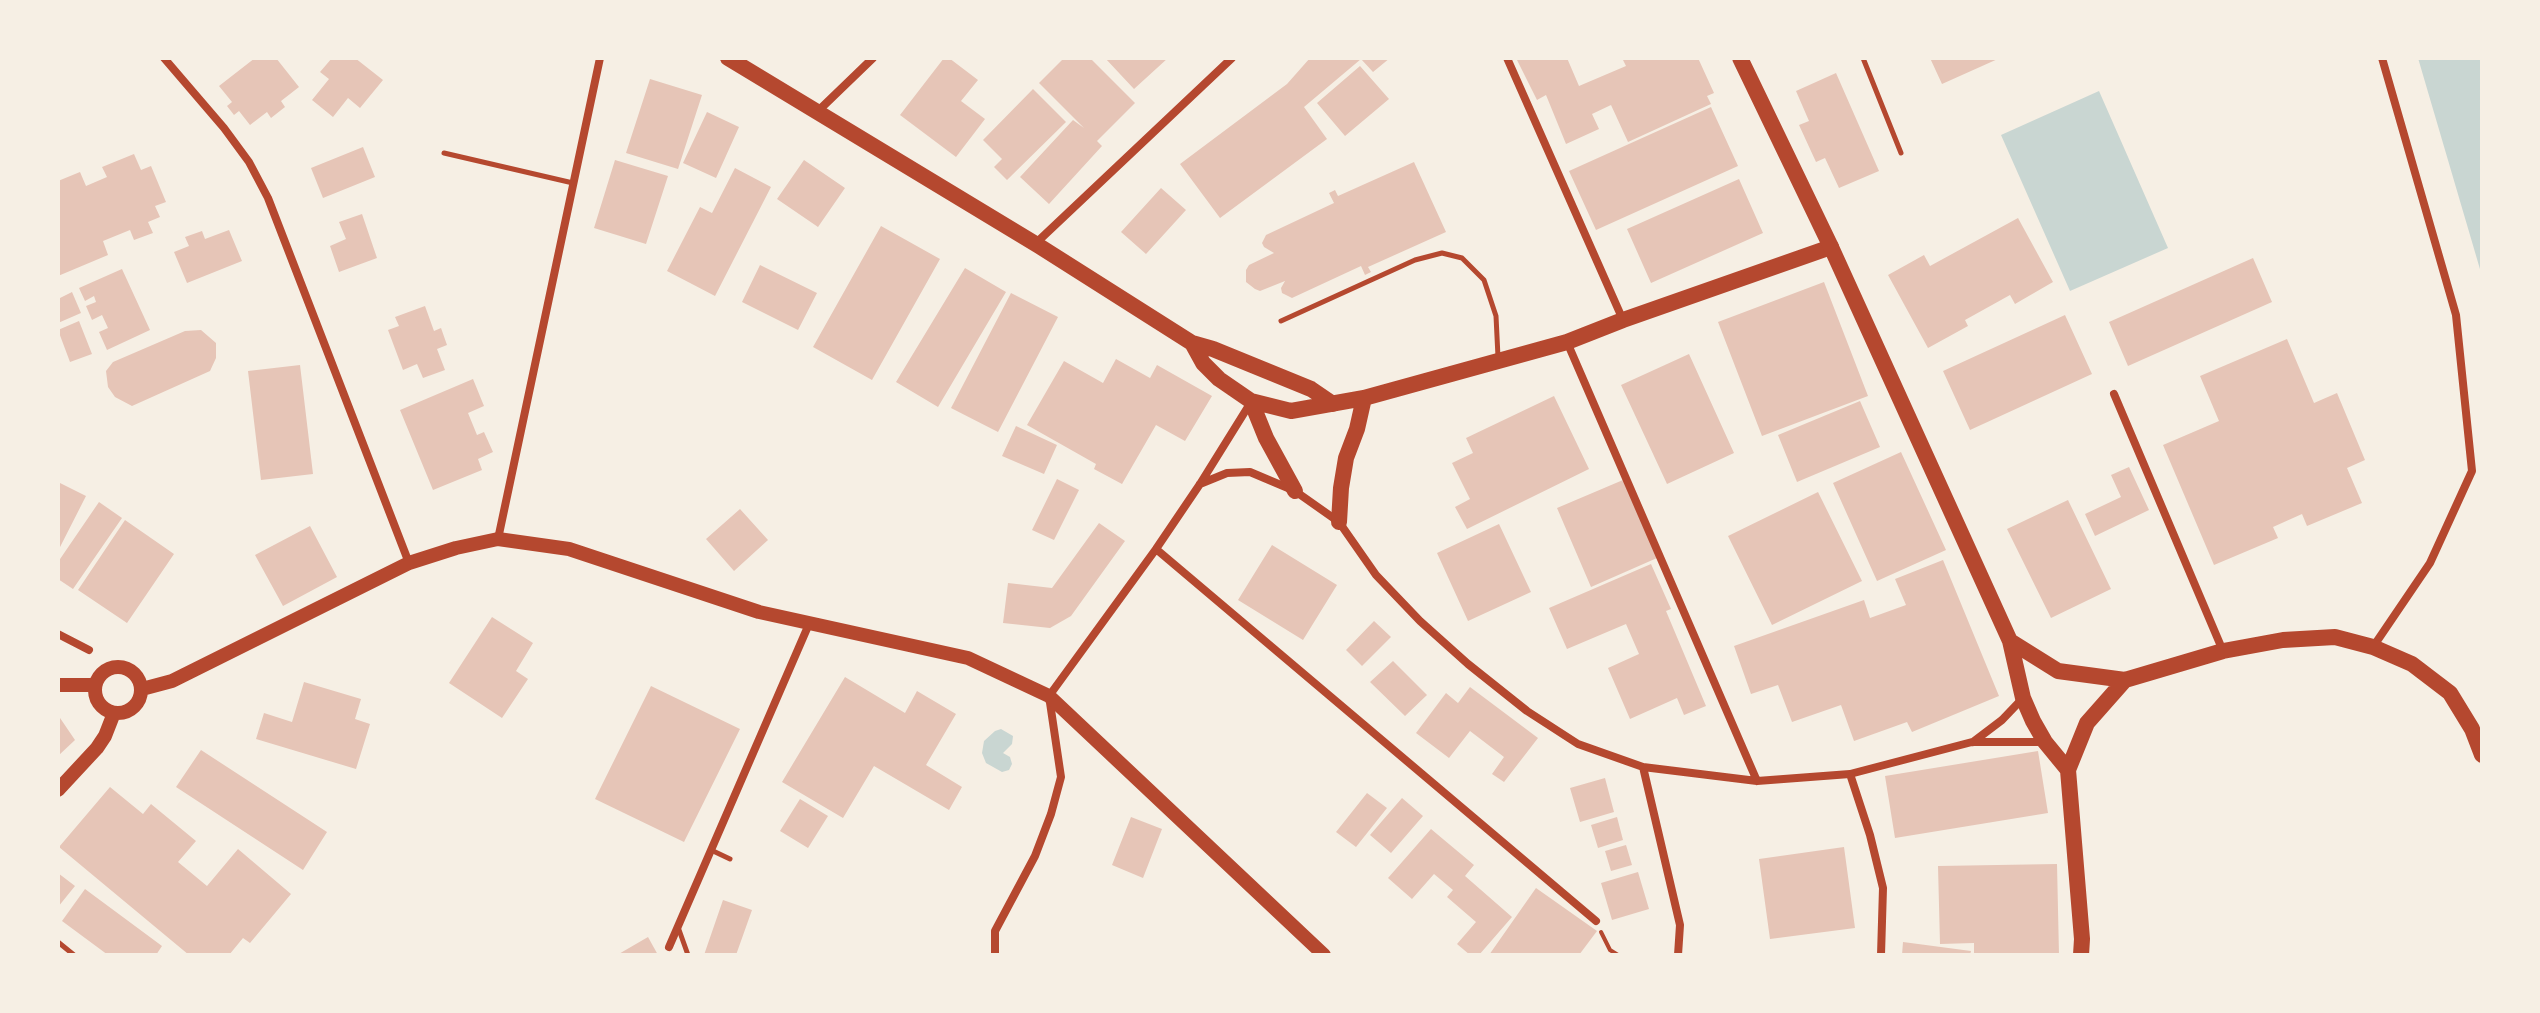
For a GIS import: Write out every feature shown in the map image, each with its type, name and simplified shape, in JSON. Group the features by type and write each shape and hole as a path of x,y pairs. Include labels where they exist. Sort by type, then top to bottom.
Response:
{"main road":[{"path":"728,58 1192,343 1311,389 1333,404"},
{"path":"1740,58 1831,247 2010,641 2023,698 2033,721 2045,742 2068,770"},
{"path":"1192,343 1203,363 1219,379 1251,401 1291,411 1364,398 1567,342 1831,247"},
{"path":"1339,522 1346,458 1364,398"},
{"path":"1251,401 1266,438 1295,491"},
{"path":"142,689 172,681 409,563 498,539 569,549 759,612 968,658 1049,696 1324,955"},
{"path":"2010,641 2058,671 2125,680 2223,651 2283,640 2335,637 2373,647 2412,664 2450,693 2472,729 2482,755"},
{"path":"124,667 137,675 142,689 137,704 130,710 114,713 101,706 95,685 108,668 124,667"},
{"path":"2081,955 2068,770 2087,723 2125,680"},
{"path":"58,685 95,685"},
{"path":"58,790 97,748 114,713"}],"street":[{"path":"164,58 232,139 249,162 268,198 409,563"},
{"path":"498,539 600,58"},
{"path":"816,113 873,58"},
{"path":"1035,244 1232,58"},
{"path":"1507,58 1623,320"},
{"path":"2373,647 2430,563 2472,471 2456,315 2382,58"},
{"path":"1567,342 1757,781"},
{"path":"2114,394 2223,651"},
{"path":"995,955 995,931 1035,856 1061,777 1049,696 1156,549 1251,401"},
{"path":"1200,484 1227,473 1250,472 1295,491 1339,522 1376,575 1420,621 1527,711 1578,744 1643,767 1757,781 1850,774 1972,742 2045,742"},
{"path":"1156,549 1596,921"},
{"path":"669,947 809,624"},
{"path":"58,634 89,650"},
{"path":"1972,742 2002,720 2023,698"},
{"path":"1643,767 1680,925 1678,955"},
{"path":"1850,774 1883,888 1881,955"}],"lane":[{"path":"1863,58 1901,153"},
{"path":"444,153 574,183"},
{"path":"1281,321 1415,260 1442,253 1462,258 1484,280 1496,316 1498,362"},
{"path":"711,850 730,859"},
{"path":"678,926 688,955"},
{"path":"58,942 74,955"}],"path":[{"path":"1610,950 1618,955"}],"shaded area":[{"path":"2418,58 2482,58 2482,276"},
{"path":"2099,91 2168,248 2070,291 2001,135"},
{"path":"1001,729 1013,736 1012,744 1003,753 1010,757 1012,764 1009,770 1002,772 986,763 982,753 984,741"}],"building":[{"path":"255,58 276,58 299,87 281,101 285,107 271,118 267,112 250,125 239,111 234,115 227,106 232,102 219,86"},
{"path":"332,58 355,58 383,80 360,108 348,98 333,117 312,100 329,79 320,72"},
{"path":"944,58 949,58 978,80 961,101 985,119 956,157 900,115"},
{"path":"1064,58 1090,58 1135,103 1097,141 1102,146 1049,204 1020,177 1073,120 1084,128 1039,83"},
{"path":"1105,58 1168,58 1134,89"},
{"path":"1310,58 1390,58 1373,72 1361,59 1304,107 1327,139 1220,218 1180,164 1287,84"},
{"path":"1516,58 1567,58 1579,86 1626,66 1622,58 1698,58 1714,93 1707,96 1711,104 1628,142 1611,105 1592,114 1599,129 1566,144 1546,95 1537,100"},
{"path":"1930,58 2000,58 1942,84"},
{"path":"1360,66 1389,99 1345,136 1317,103"},
{"path":"1836,73 1879,171 1839,188 1825,158 1816,162 1799,125 1809,121 1796,91"},
{"path":"650,79 702,95 678,169 626,153"},
{"path":"1033,89 1066,122 1007,180 994,167 1002,159 983,140"},
{"path":"1711,107 1738,166 1596,230 1569,171"},
{"path":"707,112 739,127 716,178 683,163"},
{"path":"363,147 375,177 323,198 311,168"},
{"path":"134,154 141,170 151,166 166,202 155,206 160,217 148,222 153,233 134,240 130,230 103,241 108,255 58,276 58,181 80,172 86,186 107,177 102,167"},
{"path":"615,160 668,176 646,244 594,228"},
{"path":"804,160 845,188 818,227 777,199"},
{"path":"1414,162 1446,232 1368,267 1371,272 1365,275 1361,266 1292,298 1282,293 1285,281 1260,291 1246,282 1249,265 1274,253 1262,243 1266,235 1334,203 1329,193 1335,190 1338,196"},
{"path":"735,168 771,187 715,296 667,271 700,207 712,213"},
{"path":"1739,179 1763,233 1651,283 1627,229"},
{"path":"1161,188 1186,210 1146,254 1121,232"},
{"path":"362,214 377,258 339,272 330,246 346,239 339,222"},
{"path":"2018,218 2053,282 2015,304 2010,295 1965,320 1968,326 1928,348 1888,275 1924,255 1930,266"},
{"path":"881,226 940,259 872,380 813,347"},
{"path":"229,230 242,261 187,283 174,252 189,246 185,237 202,231 205,239"},
{"path":"2253,258 2272,302 2128,366 2109,322"},
{"path":"760,265 817,293 798,330 742,302"},
{"path":"965,268 1006,292 938,407 896,382"},
{"path":"122,269 150,330 107,350 99,332 108,328 102,315 92,320 86,306 96,302 94,296 85,301 79,288"},
{"path":"1824,282 1868,396 1762,436 1718,322"},
{"path":"72,292 81,313 58,323 58,299"},
{"path":"1011,293 1058,317 998,432 951,408"},
{"path":"425,306 434,331 441,328 447,345 437,349 445,370 423,378 417,364 403,370 388,330 399,326 395,317"},
{"path":"2065,315 2092,374 1970,430 1943,371"},
{"path":"79,321 92,354 70,362 58,330"},
{"path":"201,330 216,343 216,358 210,371 132,406 115,397 108,387 106,371 113,362 185,331"},
{"path":"2287,339 2314,403 2337,393 2365,460 2347,468 2362,503 2307,526 2302,514 2273,527 2278,538 2214,565 2163,445 2219,421 2200,376"},
{"path":"1689,354 1734,453 1667,484 1621,385"},
{"path":"1116,359 1150,378 1157,365 1212,396 1185,441 1156,425 1122,484 1094,469 1096,464 1027,425 1064,361 1103,383"},
{"path":"300,365 313,474 261,480 248,371"},
{"path":"473,379 484,406 468,413 477,435 484,432 493,452 478,459 482,470 433,490 400,410"},
{"path":"1554,396 1589,469 1467,529 1455,507 1470,499 1452,463 1473,453 1466,438"},
{"path":"1860,401 1880,447 1797,482 1778,435"},
{"path":"1016,426 1057,445 1044,474 1002,456"},
{"path":"1901,452 1946,550 1877,581 1833,483"},
{"path":"2129,467 2149,510 2095,536 2085,514 2121,497 2111,475"},
{"path":"1057,479 1079,490 1054,540 1032,530"},
{"path":"1623,480 1657,558 1591,587 1557,508"},
{"path":"58,482 86,496 58,551"},
{"path":"1818,492 1862,581 1772,625 1728,536"},
{"path":"2068,500 2111,589 2051,618 2007,529"},
{"path":"99,502 122,518 73,589 58,579 58,562"},
{"path":"740,509 768,540 734,571 706,539"},
{"path":"125,520 174,554 127,623 78,590"},
{"path":"1099,523 1125,541 1071,616 1050,628 1003,623 1008,583 1052,588"},
{"path":"1499,524 1531,592 1468,621 1437,553"},
{"path":"310,526 337,577 283,606 255,555"},
{"path":"1272,545 1337,585 1303,640 1238,600"},
{"path":"1943,560 1999,696 1912,732 1907,722 1854,741 1841,705 1792,722 1778,685 1751,694 1734,646 1864,600 1870,618 1906,605 1895,579"},
{"path":"1651,564 1671,609 1666,611 1706,706 1684,715 1677,698 1630,719 1608,668 1639,654 1626,624 1567,649 1549,608"},
{"path":"492,617 533,643 516,671 528,679 502,718 449,683"},
{"path":"1374,621 1391,637 1362,666 1346,650"},
{"path":"1393,661 1427,695 1405,716 1370,682"},
{"path":"845,677 905,713 917,691 956,714 926,765 962,787 949,810 874,766 843,818 782,782"},
{"path":"304,682 361,699 355,719 370,724 356,769 256,739 264,713 292,722"},
{"path":"651,686 740,729 684,842 595,799"},
{"path":"1470,687 1538,738 1504,782 1492,774 1504,757 1470,731 1449,758 1416,733 1446,693 1458,703"},
{"path":"58,715 75,740 58,756"},
{"path":"201,750 327,832 303,870 176,787"},
{"path":"2038,751 2048,813 1895,838 1885,776"},
{"path":"1605,778 1614,812 1580,822 1570,788"},
{"path":"110,787 143,814 151,804 196,841 178,862 207,886 238,849 291,894 250,943 243,938 229,955 189,955 59,847"},
{"path":"1367,793 1387,808 1356,847 1336,832"},
{"path":"1402,798 1423,816 1391,853 1370,835"},
{"path":"800,799 828,816 808,848 780,831"},
{"path":"1131,817 1162,829 1143,878 1112,865"},
{"path":"1617,817 1623,840 1598,848 1591,825"},
{"path":"1431,829 1474,865 1465,876 1512,917 1479,955 1470,955 1457,944 1476,922 1447,897 1453,890 1434,874 1412,899 1388,878"},
{"path":"1626,845 1632,865 1611,871 1605,851"},
{"path":"1844,847 1855,928 1770,939 1759,859"},
{"path":"2057,864 2059,955 1974,955 1974,943 1940,944 1938,866"},
{"path":"1638,872 1649,909 1612,920 1601,883"},
{"path":"58,873 75,886 58,907"},
{"path":"1536,888 1597,931 1579,955 1489,955"},
{"path":"85,889 162,946 156,955 108,955 62,921"},
{"path":"723,900 752,910 736,955 704,955"},
{"path":"648,937 658,955 617,955"},
{"path":"1903,942 1971,951 1970,955 1902,955"}]}
